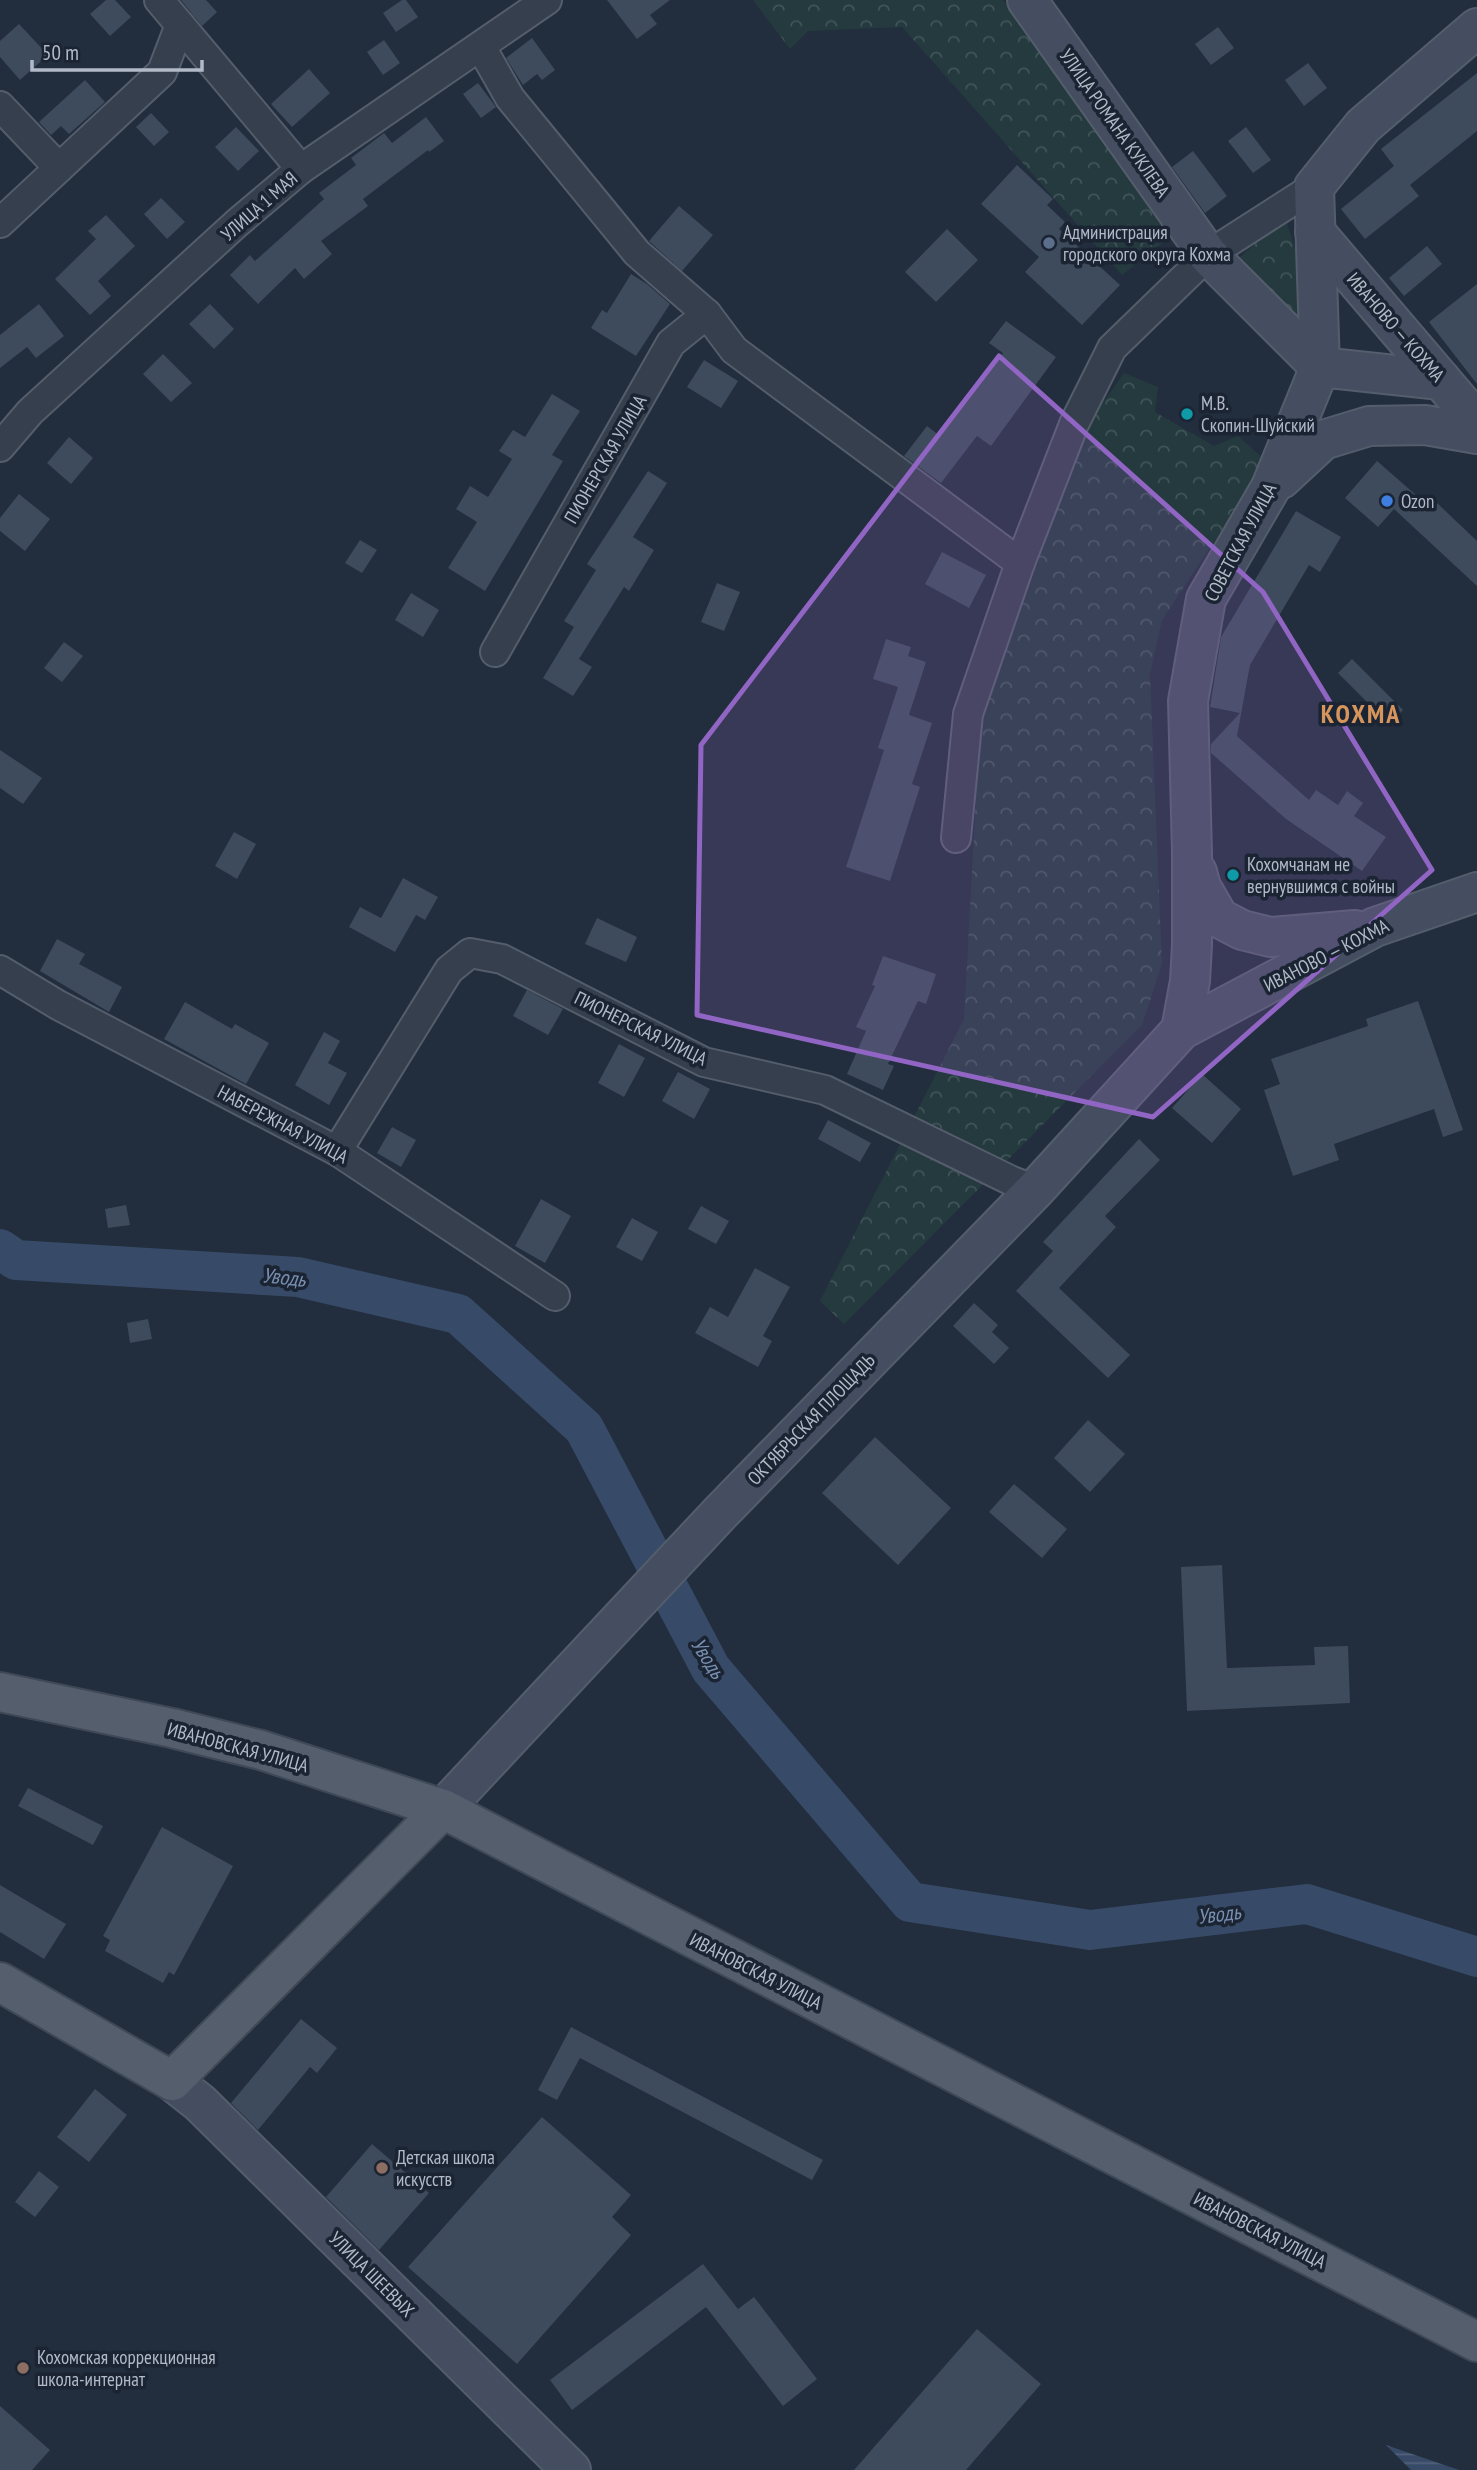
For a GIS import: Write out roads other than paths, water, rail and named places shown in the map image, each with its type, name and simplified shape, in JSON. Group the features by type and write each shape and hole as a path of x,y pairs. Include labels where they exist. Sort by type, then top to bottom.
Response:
{"main road":[{"name":"УЛИЦА РОМАНА КУКЛЕВА","path":"1027,0 1209,255 1320,367"},
{"path":"1314,187 1363,126 1477,28"},
{"name":"СОВЕТСКАЯ УЛИЦА","path":"1181,1030 1190,981 1192,853 1188,701 1206,599 1271,487 1320,367 1314,187"},
{"name":"ИВАНОВО — КОХМА","path":"1315,232 1477,422"},
{"path":"1320,367 1441,380"},
{"path":"1271,487 1323,440 1369,426 1425,425 1477,433"},
{"path":"1192,853 1201,887 1219,918 1242,930 1270,937 1375,927"},
{"name":"ИВАНОВО — КОХМА","path":"1181,1030 1375,927 1477,892"},
{"name":"ОКТЯБРЬСКАЯ ПЛОЩАДЬ","path":"443,1809 721,1512 1035,1190 1181,1030"},
{"name":"ИВАНОВСКАЯ УЛИЦА","path":"0,1692 172,1728 261,1751 443,1809 1477,2342"},
{"path":"0,1982 172,2081 443,1809"},
{"name":"УЛИЦА ШЕЕВЫХ","path":"172,2081 200,2103 570,2470"}],"street":[{"path":"159,0 301,169"},
{"name":"УЛИЦА 1 МАЯ","path":"0,447 30,412 237,223 301,169 547,0"},
{"path":"0,223 162,72 180,25"},
{"path":"481,47 510,98 637,253 707,314 734,350 1020,563"},
{"path":"0,106 59,168"},
{"path":"956,838 968,714 1020,563 1073,424 1112,348 1209,255 1314,187"},
{"name":"ПИОНЕРСКАЯ УЛИЦА","path":"495,652 671,343 707,314"},
{"name":"ПИОНЕРСКАЯ УЛИЦА","path":"337,1152 449,970 470,953 502,959 704,1062 825,1090 1035,1190"},
{"name":"НАБЕРЕЖНАЯ УЛИЦА","path":"0,970 58,1005 337,1152 555,1296"}],"water":[{"path":"1386,2445 1459,2470 1411,2470"}],"waterway":[{"name":"Уводь","path":"0,1249 16,1260 298,1277 458,1314 584,1428 711,1669 910,1902 1090,1930 1307,1904 1477,1957"}],"place":[{"name":"Администрация городского округа Кохма","path":"1049,243"},
{"name":"М.В. Скопин-Шуйский","path":"1187,414"},
{"name":"Ozon","path":"1387,501"},
{"name":"Кохомчанам не вернувшимся с войны","path":"1233,875"},
{"name":"Детская школа искусств","path":"382,2168"},
{"name":"Кохомская коррекционная школа-интернат","path":"23,2368"}],"district":[{"name":"КОХМА","path":"1361,713"}]}
